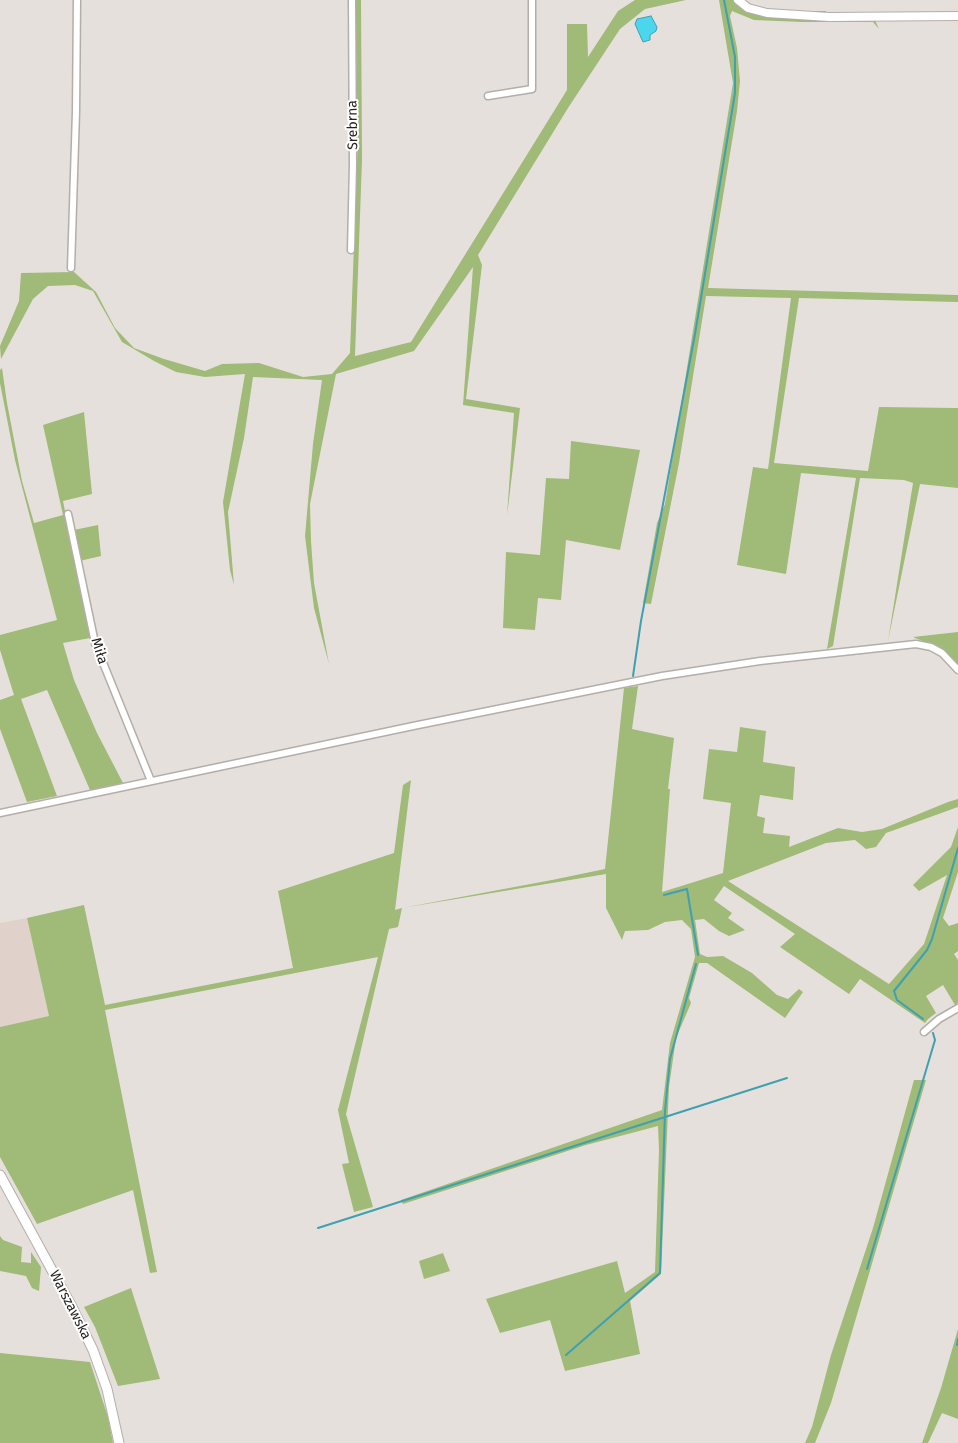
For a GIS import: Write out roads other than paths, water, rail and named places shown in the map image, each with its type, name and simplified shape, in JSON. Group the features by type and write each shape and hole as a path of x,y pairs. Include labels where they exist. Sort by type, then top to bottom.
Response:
{"main road":[{"name":"Warszawska","path":"0,1175 72,1307 93,1350 107,1389 119,1443"}],"street":[{"path":"71,268 76,112 77,0"},
{"name":"Srebrna","path":"351,250 353,164 352,0"},
{"path":"488,96 532,89 532,0"},
{"path":"738,0 748,8 767,13 829,17 958,16"},
{"name":"Miła","path":"68,514 95,643 151,781"},
{"path":"0,813 662,676 760,661 916,644 931,647 942,653 958,670"},
{"path":"924,1032 939,1019 958,1008"}],"water":[{"path":"651,16 657,27 656,31 650,35 650,40 643,42 635,24 637,19"}],"waterway":[{"path":"633,676 641,621 695,334 735,93 735,57 724,0"},
{"path":"923,1019 897,1000 894,991 927,950 932,939 958,848"},
{"path":"664,895 687,889 698,955"},
{"path":"566,1355 660,1273 665,1111 670,1059 696,964"},
{"path":"867,1269 935,1040 933,1033"},
{"path":"318,1228 787,1078"},
{"path":"957,1345 958,1339"}]}
